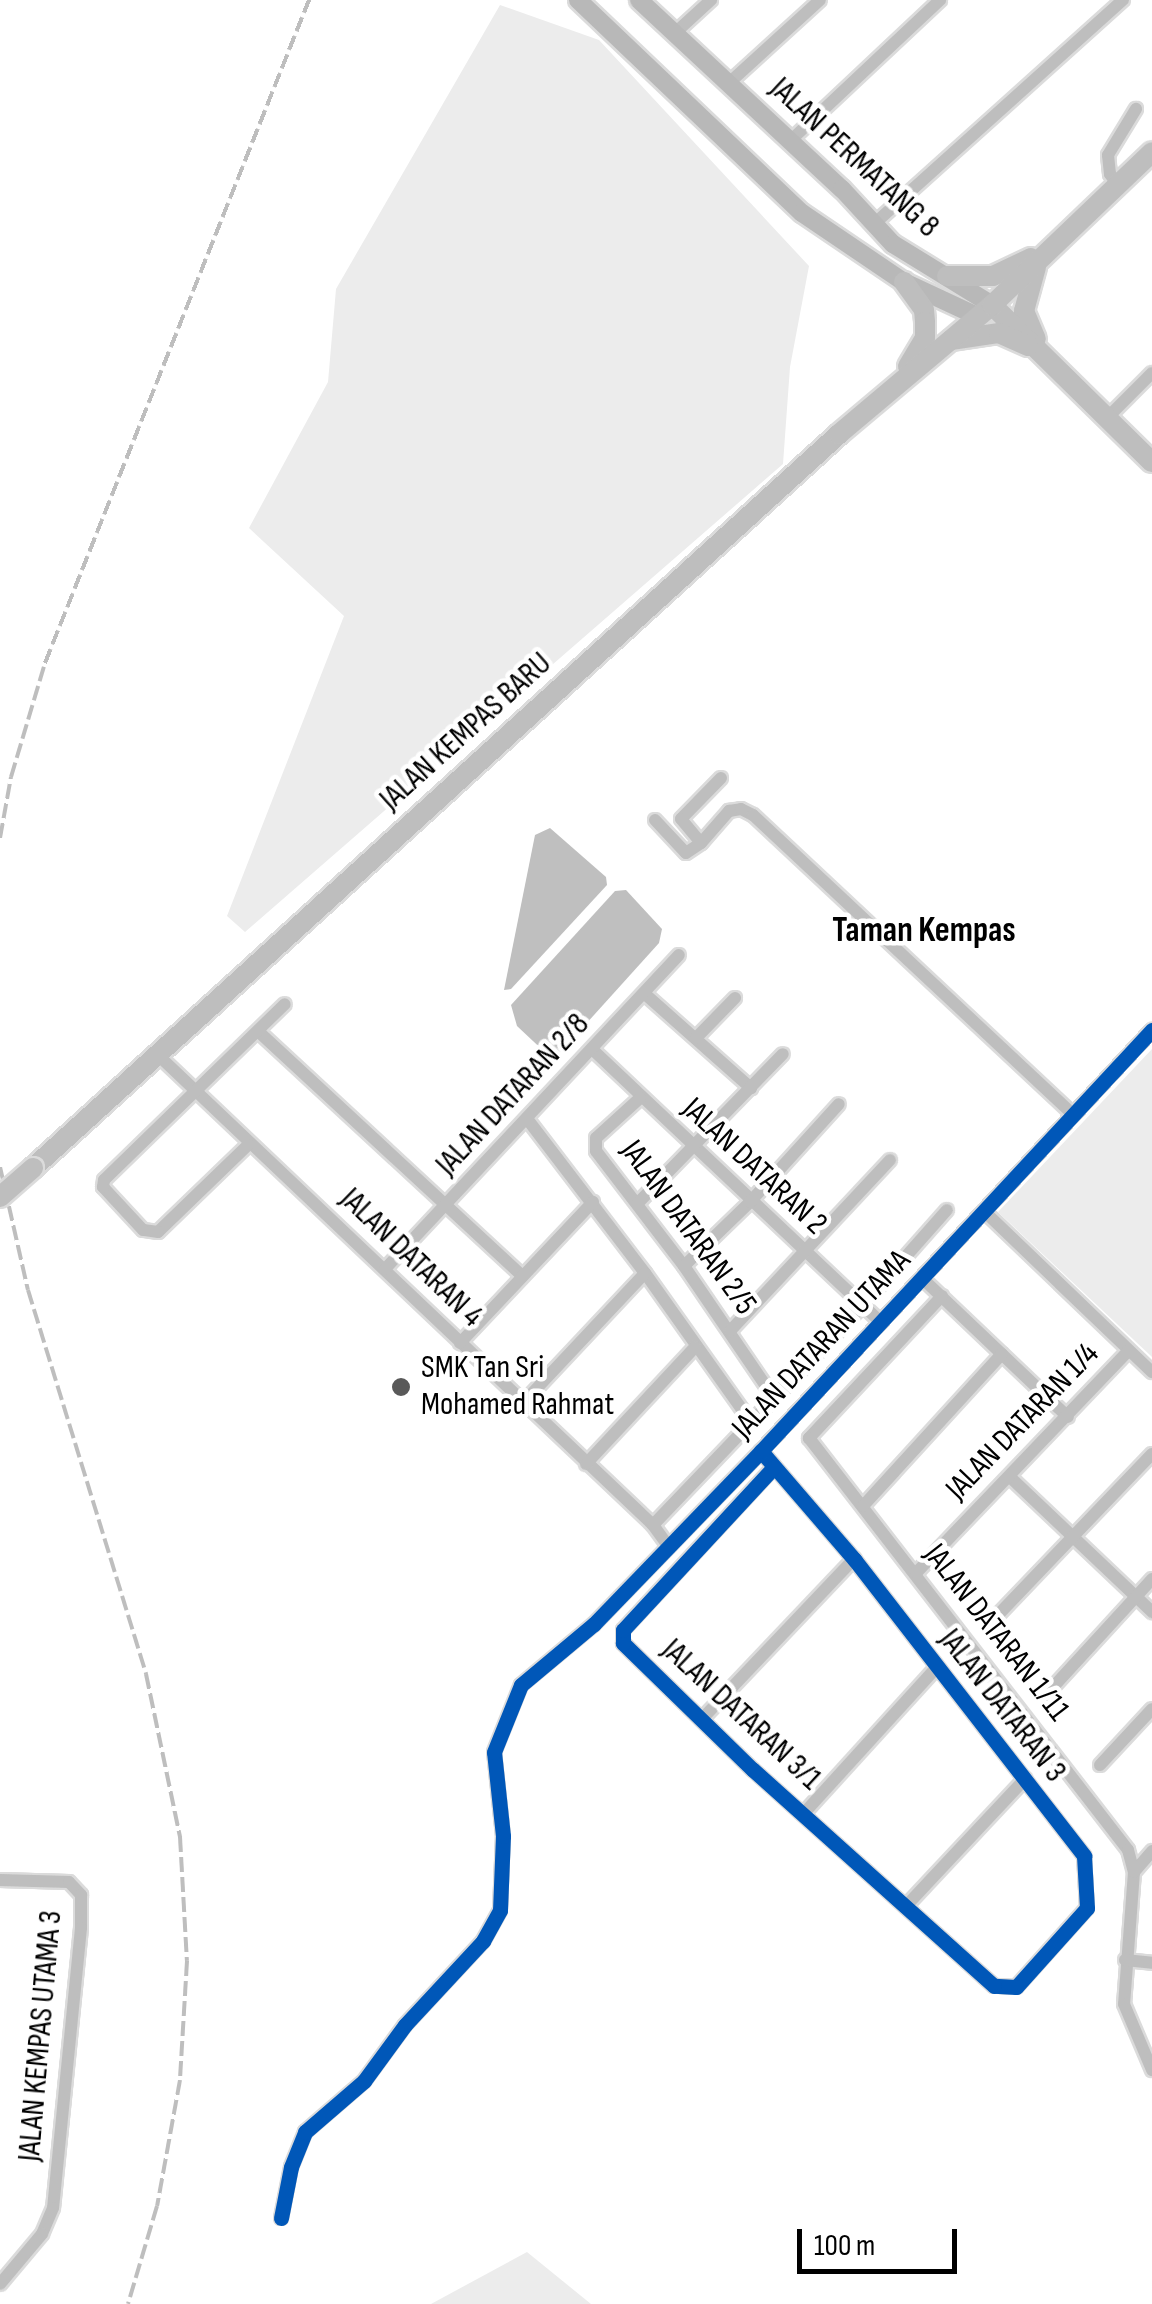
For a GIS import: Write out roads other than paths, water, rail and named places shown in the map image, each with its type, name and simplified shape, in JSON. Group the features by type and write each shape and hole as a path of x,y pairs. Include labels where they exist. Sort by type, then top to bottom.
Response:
{"main road":[{"name":"JALAN KEMPAS BARU","path":"0,1198 896,385 984,310 1152,152"},
{"path":"947,276 993,276 1043,253"},
{"path":"1043,253 1028,283 1024,311 1047,358"},
{"path":"896,385 924,338 924,310 904,282"},
{"path":"984,310 1023,332 1152,462"},
{"path":"948,340 999,333 1047,358"}],"street":[{"path":"578,0 802,214 904,282 984,310"},
{"name":"JALAN PERMATANG 8","path":"639,0 790,140 893,244 947,276 984,310"},
{"path":"674,33 711,0"},
{"name":"JALAN PERMATANG 8","path":"729,83 820,0"},
{"path":"790,140 940,0"},
{"path":"874,224 1124,0"},
{"path":"1117,184 1110,174 1108,156 1136,109"},
{"path":"1106,419 1152,373"},
{"path":"701,843 681,819 721,778"},
{"path":"655,820 686,853 730,812 742,809 753,815 1072,1114"},
{"name":"JALAN DATARAN 2/8","path":"385,1270 679,955"},
{"path":"645,994 751,1088"},
{"path":"696,1038 734,998"},
{"path":"248,1145 158,1232 143,1230 108,1197 104,1180 260,1033 285,1004"},
{"name":"JALAN DATARAN UTAMA","path":"281,2218 290,2167 305,2132 364,2081 405,2026 483,1941 500,1910 503,1836 494,1752 522,1685 594,1624 667,1544 761,1451 1152,1030"},
{"path":"260,1033 522,1276"},
{"name":"JALAN DATARAN 2","path":"592,1050 881,1322"},
{"path":"638,1204 783,1054"},
{"name":"JALAN DATARAN 4","path":"159,1056 248,1145 653,1525 667,1544"},
{"name":"JALAN DATARAN 2/5","path":"640,1098 595,1144 730,1330 774,1398"},
{"path":"684,1266 750,1202 839,1104"},
{"path":"528,1120 646,1273 750,1421"},
{"path":"730,1330 803,1248 890,1160"},
{"path":"460,1343 592,1202"},
{"path":"653,1525 862,1306 947,1210"},
{"path":"984,1211 1152,1372"},
{"path":"524,1403 646,1273"},
{"path":"923,1279 1068,1416"},
{"name":"JALAN DATARAN 1/11","path":"942,1296 813,1434 812,1442 1120,1838 1134,1872"},
{"path":"586,1464 695,1347"},
{"name":"JALAN DATARAN 1/4","path":"916,1573 1128,1352"},
{"path":"863,1506 1002,1354"},
{"name":"JALAN DATARAN 3","path":"761,1451 854,1560 1084,1856 1088,1908 1016,1987 994,1986"},
{"path":"997,1616 1152,1454"},
{"name":"JALAN DATARAN 3/1","path":"773,1468 623,1630 623,1643 994,1986"},
{"path":"1010,1478 1152,1612"},
{"path":"702,1720 854,1560"},
{"path":"1044,1696 1152,1579"},
{"path":"805,1812 936,1667"},
{"path":"1100,1765 1152,1709"},
{"path":"906,1905 1025,1779"},
{"path":"1152,1851 1134,1872 1124,2004 1152,2070"},
{"path":"1134,1872 1152,1873"},
{"name":"JALAN KEMPAS UTAMA 3","path":"0,1880 69,1882 81,1895 53,2208 42,2234 0,2284"},
{"path":"1125,1960 1152,1963"}],"railway":[{"path":"0,838 11,777 45,663 309,0"},
{"path":"0,1167 28,1290 146,1674 180,1837 187,1961 180,2080 157,2206 128,2304"}],"place":[{"name":"SMK Tan Sri Mohamed Rahmat","path":"401,1387"}],"district":[{"name":"Taman Kempas","path":"924,931"}]}
